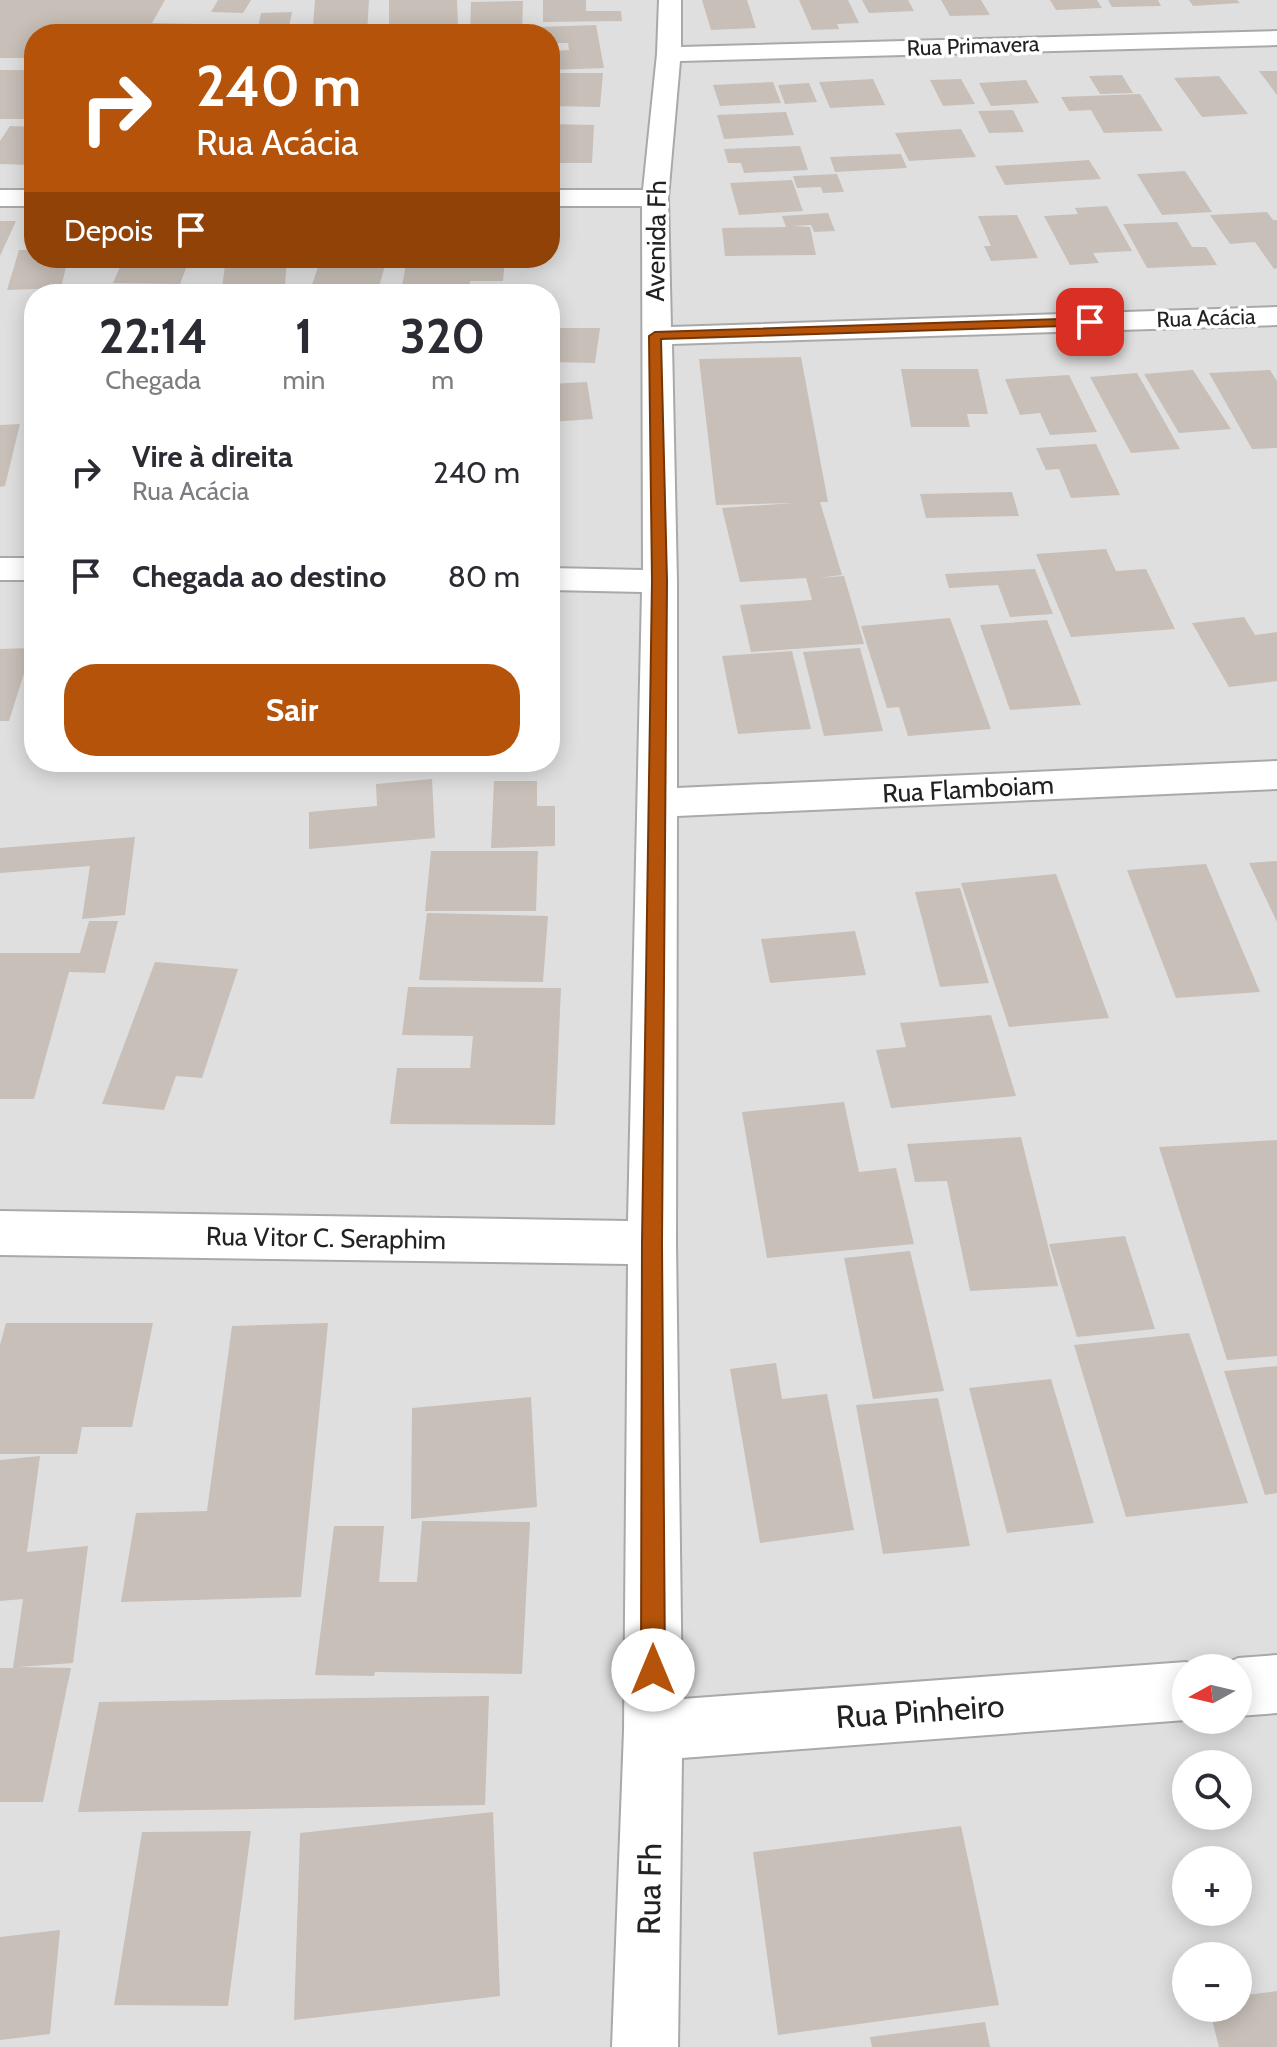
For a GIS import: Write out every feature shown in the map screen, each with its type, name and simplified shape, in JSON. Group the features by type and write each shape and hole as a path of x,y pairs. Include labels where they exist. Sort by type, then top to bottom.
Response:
{"street":[{"name":"Avenida Fh","path":"653,1731 652,1243 660,581 655,198 669,54 670,0"},
{"name":"Rua Primavera","path":"669,54 1277,38"},
{"path":"0,198 24,198"},
{"path":"560,198 655,198"},
{"name":"Rua Acácia","path":"655,336 1277,316"},
{"path":"0,569 24,569"},
{"path":"560,579 660,581"},
{"name":"Rua Flamboiam","path":"658,803 1277,775"},
{"name":"Rua Vitor C. Seraphim","path":"0,1233 652,1243"},
{"path":"1252,1686 1277,1684"},
{"name":"Rua Pinheiro","path":"653,1731 1172,1692"},
{"name":"Rua Fh","path":"645,2047 653,1731"}],"shaded area":[{"path":"0,0 1277,0 1277,2047 0,2047"}],"building":[{"path":"0,0 165,0 152,23 196,24 24,24 24,58 0,58"},
{"path":"218,0 251,0 243,13 211,12"},
{"path":"315,0 369,0 368,24 313,24"},
{"path":"389,0 457,0 458,24 389,24"},
{"path":"543,0 586,0 586,11 621,11 622,21 543,22"},
{"path":"702,0 747,0 756,28 711,30"},
{"path":"799,0 848,0 859,23 837,24 839,29 812,30"},
{"path":"862,0 908,0 914,11 869,13"},
{"path":"941,0 981,0 990,15 950,16"},
{"path":"1050,0 1097,0 1102,8 1056,10"},
{"path":"1108,0 1158,0 1161,6 1112,7"},
{"path":"1189,0 1237,0 1240,3 1193,6"},
{"path":"523,1 522,24 470,24 471,2"},
{"path":"292,12 290,24 259,24 261,13"},
{"path":"596,25 604,68 560,70 560,50 569,50 568,43 560,43 560,26"},
{"path":"0,70 24,70 24,119 0,119"},
{"path":"1259,71 1277,71 1277,95"},
{"path":"560,73 603,73 600,107 560,106"},
{"path":"1122,75 1133,93 1100,94 1089,76"},
{"path":"1219,76 1248,114 1202,117 1174,78"},
{"path":"873,79 885,105 830,108 819,82"},
{"path":"961,79 975,104 943,106 930,80"},
{"path":"1026,80 1039,103 991,106 979,83"},
{"path":"773,82 781,103 720,106 713,85"},
{"path":"809,83 817,102 785,104 778,85"},
{"path":"1140,94 1163,131 1104,133 1091,110 1069,111 1061,97"},
{"path":"1013,110 1024,132 989,133 978,111"},
{"path":"786,112 794,135 724,139 717,115"},
{"path":"560,124 594,125 592,163 560,163"},
{"path":"10,126 24,127 24,165 0,164 0,141"},
{"path":"961,129 976,157 909,161 895,133"},
{"path":"800,146 808,170 744,173 741,163 728,163 724,149"},
{"path":"901,154 907,168 835,172 830,157"},
{"path":"1089,160 1101,179 1005,185 995,166"},
{"path":"1185,171 1212,212 1162,215 1137,174"},
{"path":"837,174 844,192 823,193 821,187 797,188 793,176"},
{"path":"792,180 803,211 739,215 730,183"},
{"path":"1107,206 1132,251 1093,253 1099,263 1070,265 1044,216 1078,214 1075,208"},
{"path":"1267,212 1273,220 1277,220 1277,268 1274,269 1255,242 1230,244 1210,215"},
{"path":"828,213 835,231 814,232 811,225 792,226 810,227 816,255 725,256 722,228 786,227 782,216"},
{"path":"1017,215 1038,258 991,261 984,246 991,246 978,216"},
{"path":"0,221 16,221 0,256"},
{"path":"1177,222 1192,247 1206,247 1217,265 1147,268 1123,224"},
{"path":"19,250 24,250 24,268 66,268 62,284 24,284 24,289 7,290"},
{"path":"120,268 186,268 180,284 113,283"},
{"path":"225,268 286,268 285,284 223,284"},
{"path":"318,268 384,268 380,284 312,284"},
{"path":"405,268 504,268 503,281 402,284"},
{"path":"560,328 600,328 595,363 560,362"},
{"path":"801,357 828,502 820,502 842,575 818,578 844,576 864,644 751,652 740,605 812,600 806,578 740,582 722,508 795,503 716,505 699,359"},
{"path":"901,369 978,369 988,414 967,414 970,427 911,427"},
{"path":"1193,370 1231,429 1179,433 1144,374"},
{"path":"1270,370 1277,381 1277,448 1252,449 1209,373"},
{"path":"1137,373 1180,449 1131,453 1090,377"},
{"path":"1069,375 1097,432 1050,435 1040,413 1020,415 1005,379"},
{"path":"587,382 593,419 560,421 560,383"},
{"path":"20,424 5,486 0,487 0,425"},
{"path":"1096,444 1120,495 1071,498 1059,469 1046,470 1036,448"},
{"path":"1012,492 1019,516 926,518 920,494"},
{"path":"1106,549 1116,571 1146,569 1175,629 1071,637 1036,554"},
{"path":"1035,569 1053,614 1010,617 998,585 949,588 945,574"},
{"path":"1244,617 1255,635 1277,632 1277,681 1229,687 1192,623"},
{"path":"950,618 991,729 908,736 899,707 887,708 861,626"},
{"path":"1047,620 1081,705 1010,710 980,625"},
{"path":"24,648 24,673 9,721 0,721 0,649"},
{"path":"860,648 883,731 824,736 803,652"},
{"path":"792,651 811,729 738,734 722,656"},
{"path":"432,779 435,838 309,849 309,812 377,806 376,784"},
{"path":"494,781 537,781 537,806 555,806 555,846 491,848"},
{"path":"135,837 125,915 82,919 90,866 0,873 0,848"},
{"path":"431,851 538,851 536,911 425,911"},
{"path":"1277,861 1277,922 1249,863"},
{"path":"1206,864 1260,992 1176,998 1127,870"},
{"path":"1056,874 1109,1018 1009,1027 961,883"},
{"path":"960,888 989,983 940,987 915,892"},
{"path":"427,913 548,916 543,982 419,980"},
{"path":"89,921 118,921 105,973 69,972 34,1099 0,1099 0,953 80,953"},
{"path":"855,931 866,975 770,983 761,939"},
{"path":"155,962 238,969 202,1078 176,1076 164,1110 102,1104"},
{"path":"408,987 561,988 555,1125 390,1124 397,1068 470,1068 473,1036 402,1035"},
{"path":"991,1015 1016,1096 891,1108 876,1050 906,1047 900,1023"},
{"path":"844,1102 859,1172 896,1168 914,1244 767,1258 742,1112"},
{"path":"1021,1137 1058,1286 970,1291 947,1181 915,1182 907,1144"},
{"path":"1277,1140 1277,1356 1227,1360 1159,1147"},
{"path":"1125,1236 1155,1329 1077,1337 1049,1244"},
{"path":"910,1251 944,1391 873,1399 844,1258"},
{"path":"6,1323 153,1323 132,1427 82,1427 77,1454 0,1454 0,1345"},
{"path":"328,1323 301,1597 121,1602 136,1513 207,1511 232,1326"},
{"path":"1189,1333 1248,1503 1126,1517 1074,1345"},
{"path":"776,1363 782,1399 827,1394 854,1530 760,1543 730,1369"},
{"path":"1277,1366 1277,1493 1265,1495 1224,1371"},
{"path":"1051,1379 1094,1523 1007,1533 969,1388"},
{"path":"531,1397 537,1507 411,1519 412,1408"},
{"path":"938,1398 970,1546 883,1554 856,1405"},
{"path":"40,1456 27,1552 88,1546 73,1663 18,1667 71,1668 43,1802 0,1802 0,1668 13,1668 23,1599 0,1601 0,1460"},
{"path":"422,1521 530,1522 522,1674 375,1672 374,1676 315,1675 334,1526 384,1526 379,1582 417,1582"},
{"path":"489,1696 485,1805 78,1812 99,1702"},
{"path":"493,1812 500,1996 294,2020 300,1833"},
{"path":"961,1826 999,2005 778,2035 753,1852"},
{"path":"251,1831 228,2006 114,2005 142,1832"},
{"path":"60,1930 50,2034 0,2040 0,1937"},
{"path":"1277,1991 1277,2047 1219,2047 1213,2022 1252,2022 1252,1994"},
{"path":"985,2022 990,2047 872,2047 870,2037"}],"route":[{"path":"653,1670 652,1243 660,581 655,336 1090,322"}]}
